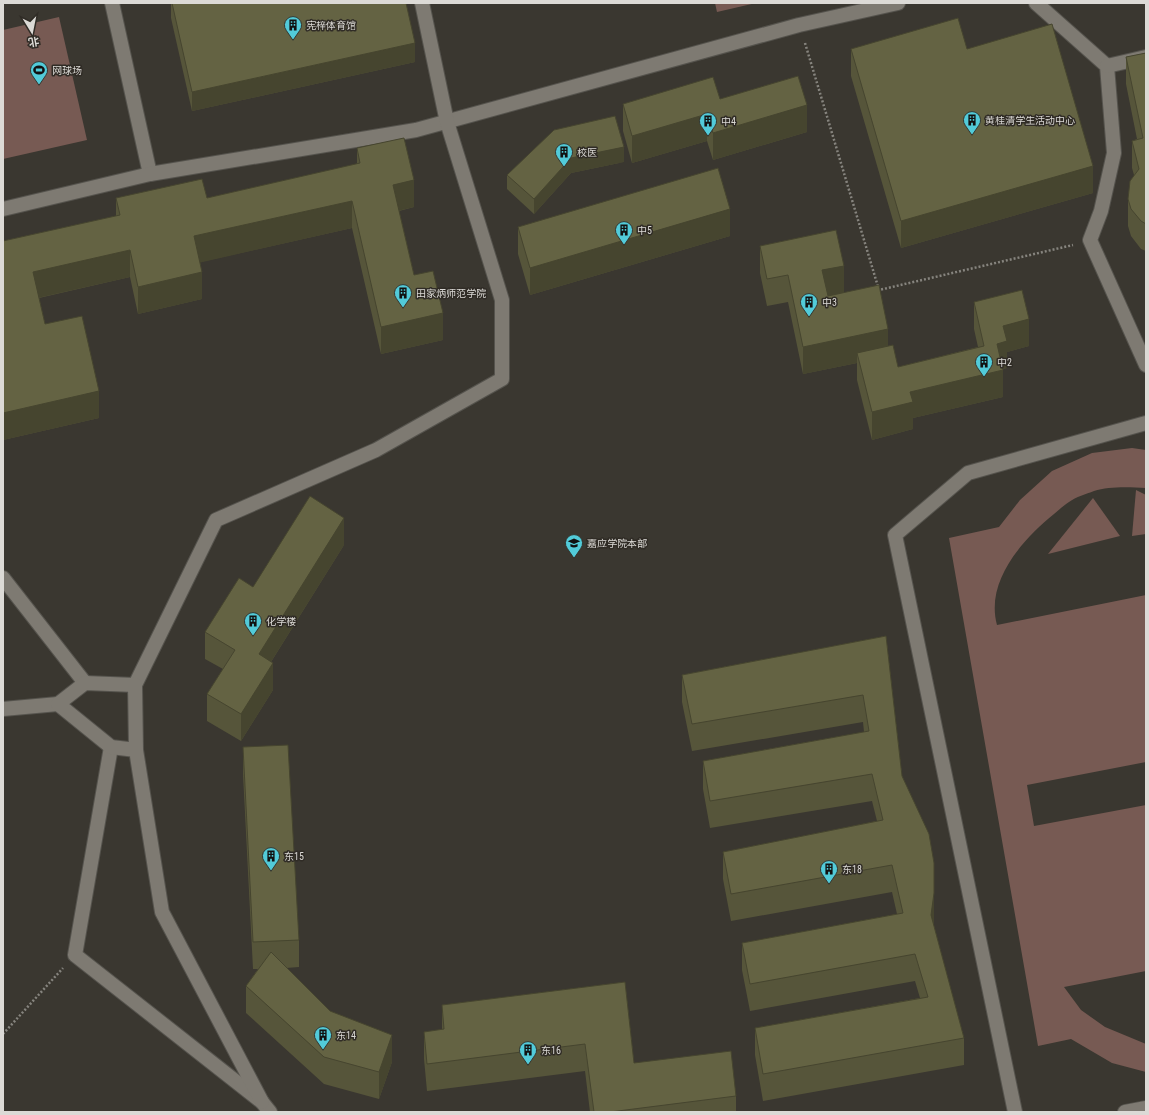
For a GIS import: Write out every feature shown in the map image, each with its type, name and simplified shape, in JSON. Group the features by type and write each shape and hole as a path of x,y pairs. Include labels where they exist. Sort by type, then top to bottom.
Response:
{"lane":[{"path":"112,3 150,174"},
{"path":"266,1107 162,912 136,750 135,684 216,520 376,450 502,378 502,300 447,122 422,3"},
{"path":"3,209 150,174 416,130 799,25 898,3"},
{"path":"1036,3 1107,66 1114,153 1101,211 1090,240 1146,365"},
{"path":"1107,66 1146,57"},
{"path":"1015,1112 895,535 968,473 1146,423"},
{"path":"3,578 85,683"},
{"path":"3,709 58,704 85,683 135,684"},
{"path":"58,704 111,747 136,750"},
{"path":"111,747 75,955 266,1107"},
{"path":"1125,1112 1146,1108"}],"path":[{"path":"799,25 879,290 1090,240"},
{"path":"3,1034 75,955"}],"shaded area":[{"path":"715,3 756,3 717,12"},
{"name":"网球场","path":"59,17 87,140 3,159 3,30"},
{"path":"1132,448 1146,450 1146,488 1120,487 1100,489 1078,497 1063,506 1030,536 1009,562 996,593 995,609 997,625 1146,595 1146,762 1027,785 1034,826 1146,805 1146,971 1064,987 1081,1010 1105,1027 1146,1044 1146,1072 1112,1063 1071,1039 1038,1046 949,538 999,527 1020,500 1052,471 1092,453"},
{"path":"1136,490 1146,495 1146,534 1132,536"},
{"path":"1093,498 1120,536 1048,554"}],"building":[{"name":"宪梓体育馆","path":"172,3 406,3 415,43 192,92"},
{"name":"黄桂清学生活动中心","path":"958,18 967,49 1052,24 1093,166 901,221 851,49"},
{"path":"1146,53 1146,224 1141,221 1131,209 1128,199 1130,181 1139,169 1132,141 1143,138 1126,57"},
{"path":"798,76 807,105 713,133 707,114 632,136 623,104 713,77 720,99"},
{"path":"615,116 624,147 571,158 534,199 507,175 554,130"},
{"name":"田家炳师范学院","path":"404,138 414,180 393,185 414,275 433,271 443,313 381,327 352,201 194,236 202,272 138,287 130,250 33,272 45,324 82,316 99,391 3,413 3,241 120,215 116,198 202,179 207,198 360,163 357,148"},
{"path":"718,168 730,209 530,268 518,227"},
{"path":"836,230 844,266 822,270 828,296 879,285 888,329 803,347 788,275 767,279 760,246"},
{"path":"1022,290 1029,319 1003,326 1007,341 997,344 1003,370 910,392 913,402 872,412 857,353 893,345 898,367 984,346 974,302"},
{"name":"化学楼","path":"310,496 344,518 259,654 273,663 241,714 207,694 235,650 205,632 239,578 253,587"},
{"path":"886,636 902,776 929,834 934,863 934,893 931,915 964,1038 763,1074 755,1028 928,997 915,954 750,984 742,943 903,913 892,865 731,894 723,852 883,820 872,774 710,801 703,761 869,731 863,695 692,724 682,675"},
{"name":"东15","path":"288,745 299,940 253,942 243,747"},
{"path":"271,952 330,1011 392,1035 379,1072 324,1057 246,986"},
{"path":"625,982 634,1063 731,1051 736,1096 610,1112 594,1112 585,1044 427,1064 424,1032 444,1029 442,1005"}],"place":[{"name":"宪梓体育馆","path":"293,40"},
{"name":"网球场","path":"39,85"},
{"name":"黄桂清学生活动中心","path":"972,135"},
{"name":"中4","path":"708,136"},
{"name":"校医","path":"564,167"},
{"name":"中5","path":"624,245"},
{"name":"田家炳师范学院","path":"403,308"},
{"name":"中3","path":"809,317"},
{"name":"中2","path":"984,377"},
{"name":"嘉应学院本部","path":"574,558"},
{"name":"化学楼","path":"253,636"},
{"name":"东15","path":"271,871"},
{"name":"东18","path":"829,884"},
{"name":"东14","path":"323,1050"},
{"name":"东16","path":"528,1065"}]}
